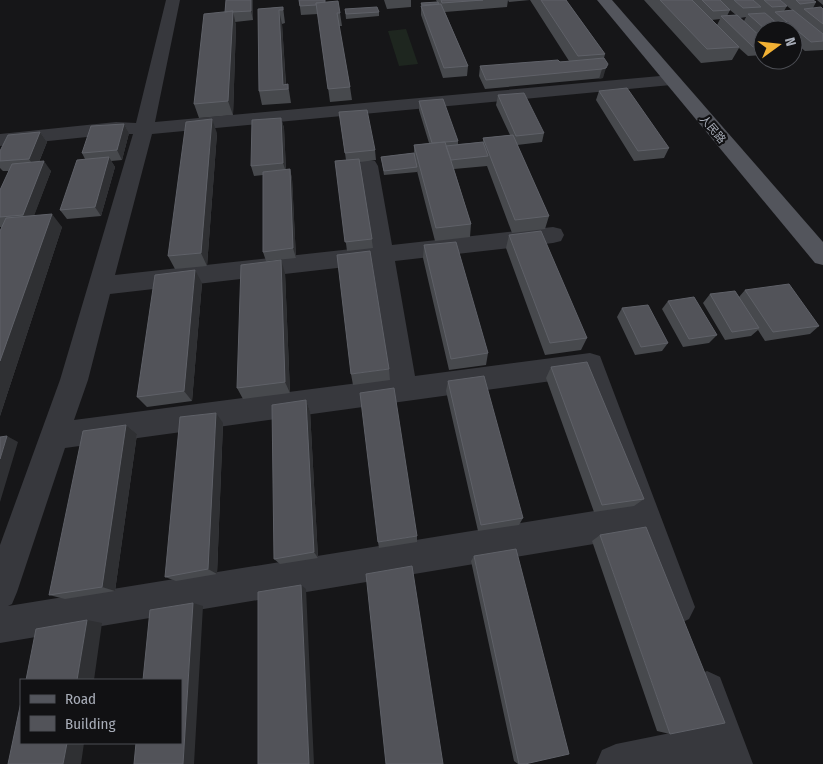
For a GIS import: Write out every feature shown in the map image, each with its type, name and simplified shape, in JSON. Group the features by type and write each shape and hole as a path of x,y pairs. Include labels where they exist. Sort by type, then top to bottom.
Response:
{"main road":[{"name":"人民路","path":"604,0 823,257"}],"street":[{"path":"0,592 74,380 145,129 173,0"},
{"path":"0,140 116,128 145,129 671,80"},
{"path":"368,166 404,389"},
{"path":"100,286 553,235"},
{"path":"55,436 590,364 729,753 616,764"},
{"path":"0,625 646,519"}],"shaded area":[{"path":"406,29 418,64 399,66 388,31"}],"building":[{"path":"226,0 251,0 251,11 225,12"},
{"path":"299,0 325,0 325,2 316,3 316,5 300,6"},
{"path":"441,0 483,0 442,3"},
{"path":"541,0 566,0 605,54 578,56"},
{"path":"660,0 692,0 739,47 707,49"},
{"path":"702,0 720,0 730,10 713,11"},
{"path":"734,0 753,0 761,7 743,8"},
{"path":"764,0 780,0 787,6 772,7"},
{"path":"796,0 813,0 816,2 800,4"},
{"path":"338,1 340,13 337,13 350,87 328,89 316,3"},
{"path":"438,2 439,4 422,5 421,3"},
{"path":"441,4 468,66 444,68 421,6"},
{"path":"283,7 283,10 279,10 283,85 288,84 288,89 259,91 258,9"},
{"path":"377,7 379,12 346,14 345,9"},
{"path":"821,7 823,9 823,24 804,9"},
{"path":"793,10 823,34 823,41 811,42 803,35 803,20 785,20 775,12"},
{"path":"233,11 228,101 194,104 204,14"},
{"path":"765,13 773,20 755,20 748,14"},
{"path":"737,15 753,30 753,47 721,16"},
{"path":"604,58 608,64 606,68 602,69 486,80 480,66 558,60 560,62"},
{"path":"627,88 669,148 638,151 599,91"},
{"path":"524,93 544,133 516,136 498,95"},
{"path":"443,99 458,141 432,143 419,101"},
{"path":"367,110 375,150 345,153 339,112"},
{"path":"281,118 283,163 251,166 252,120"},
{"path":"212,119 201,253 168,256 186,122"},
{"path":"124,124 117,150 82,153 91,126"},
{"path":"40,132 29,159 0,161 0,151 8,135"},
{"path":"513,135 549,216 515,220 483,138"},
{"path":"445,142 471,224 436,228 414,145"},
{"path":"483,142 488,156 451,160 446,146"},
{"path":"414,153 417,167 384,171 381,157"},
{"path":"109,157 95,207 60,210 77,160"},
{"path":"359,159 372,239 345,242 335,161"},
{"path":"44,161 23,215 0,217 0,190 12,164"},
{"path":"290,169 293,248 263,252 263,172"},
{"path":"52,214 0,361 0,231 6,218"},
{"path":"541,231 587,338 550,343 509,235"},
{"path":"456,242 488,353 451,359 424,245"},
{"path":"370,251 389,369 351,374 337,255"},
{"path":"281,260 285,382 237,388 241,265"},
{"path":"195,270 184,391 137,397 155,275"},
{"path":"789,284 819,326 773,332 745,290"},
{"path":"735,291 759,328 732,332 710,294"},
{"path":"694,297 717,335 689,339 668,301"},
{"path":"648,305 668,343 641,347 622,308"},
{"path":"587,362 644,499 602,505 551,367"},
{"path":"484,376 523,518 481,525 448,381"},
{"path":"394,388 417,536 378,542 360,393"},
{"path":"306,400 314,552 274,559 272,405"},
{"path":"216,413 208,569 165,577 180,417"},
{"path":"126,425 102,587 49,595 83,431"},
{"path":"7,436 0,459 0,437"},
{"path":"646,527 725,723 670,734 600,535"},
{"path":"516,549 569,754 525,764 519,764 474,556"},
{"path":"412,566 443,764 386,764 366,574"},
{"path":"301,585 309,764 258,764 258,592"},
{"path":"193,603 183,764 134,764 136,744 182,744 182,679 143,679 150,610"},
{"path":"87,620 77,679 26,679 36,629"},
{"path":"20,707 20,744 67,744 63,764 8,764"}]}
